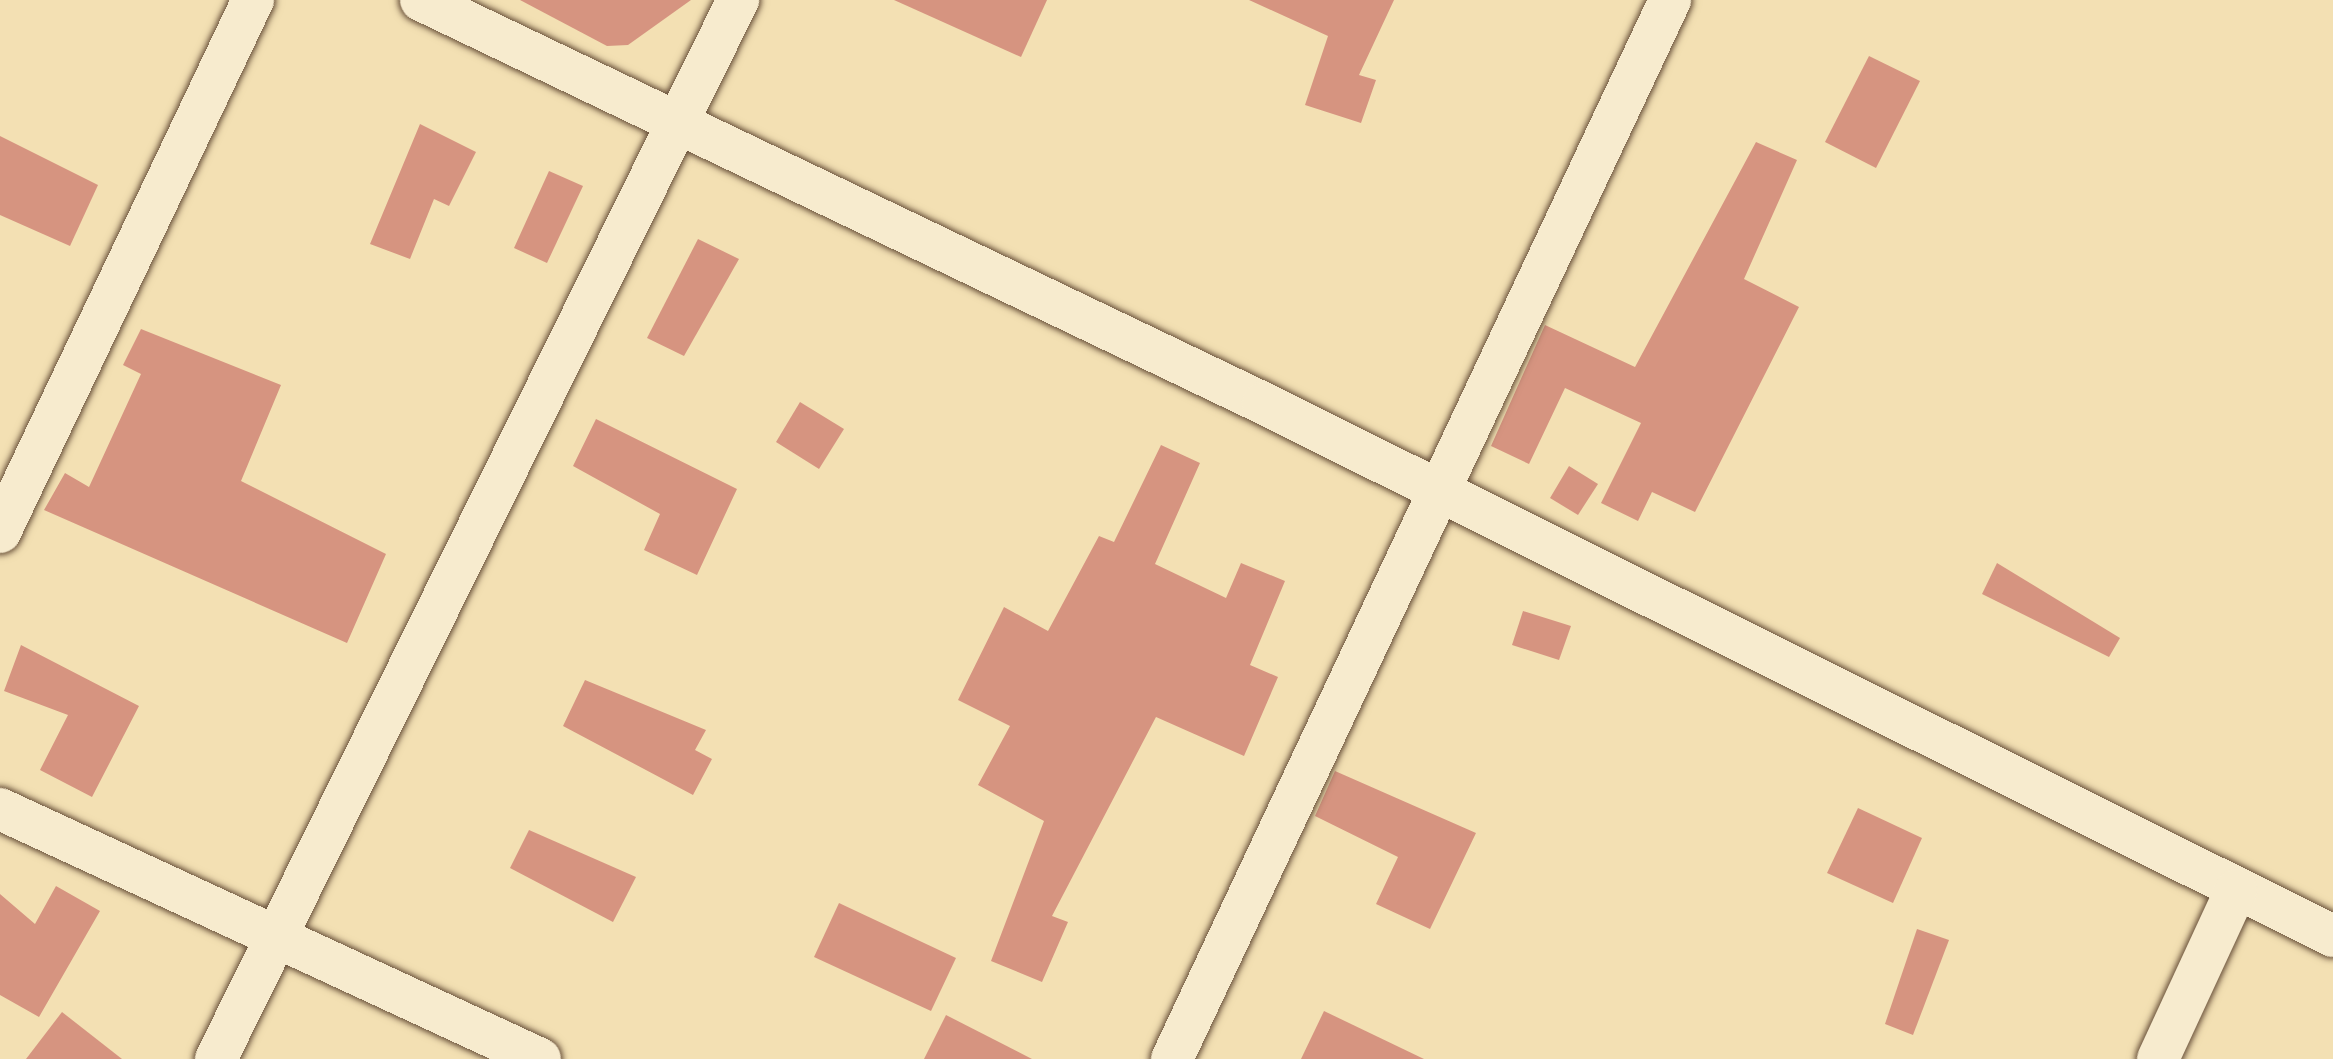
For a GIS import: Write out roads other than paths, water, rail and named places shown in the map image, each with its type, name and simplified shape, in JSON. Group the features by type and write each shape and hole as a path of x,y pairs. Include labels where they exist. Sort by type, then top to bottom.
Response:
{"street":[{"path":"0,532 253,0"},
{"path":"421,0 1432,490 2333,936"},
{"path":"216,1059 738,0"},
{"path":"1172,1059 1432,490 1670,0"},
{"path":"0,809 541,1059"},
{"path":"2158,1059 2236,890"}]}
